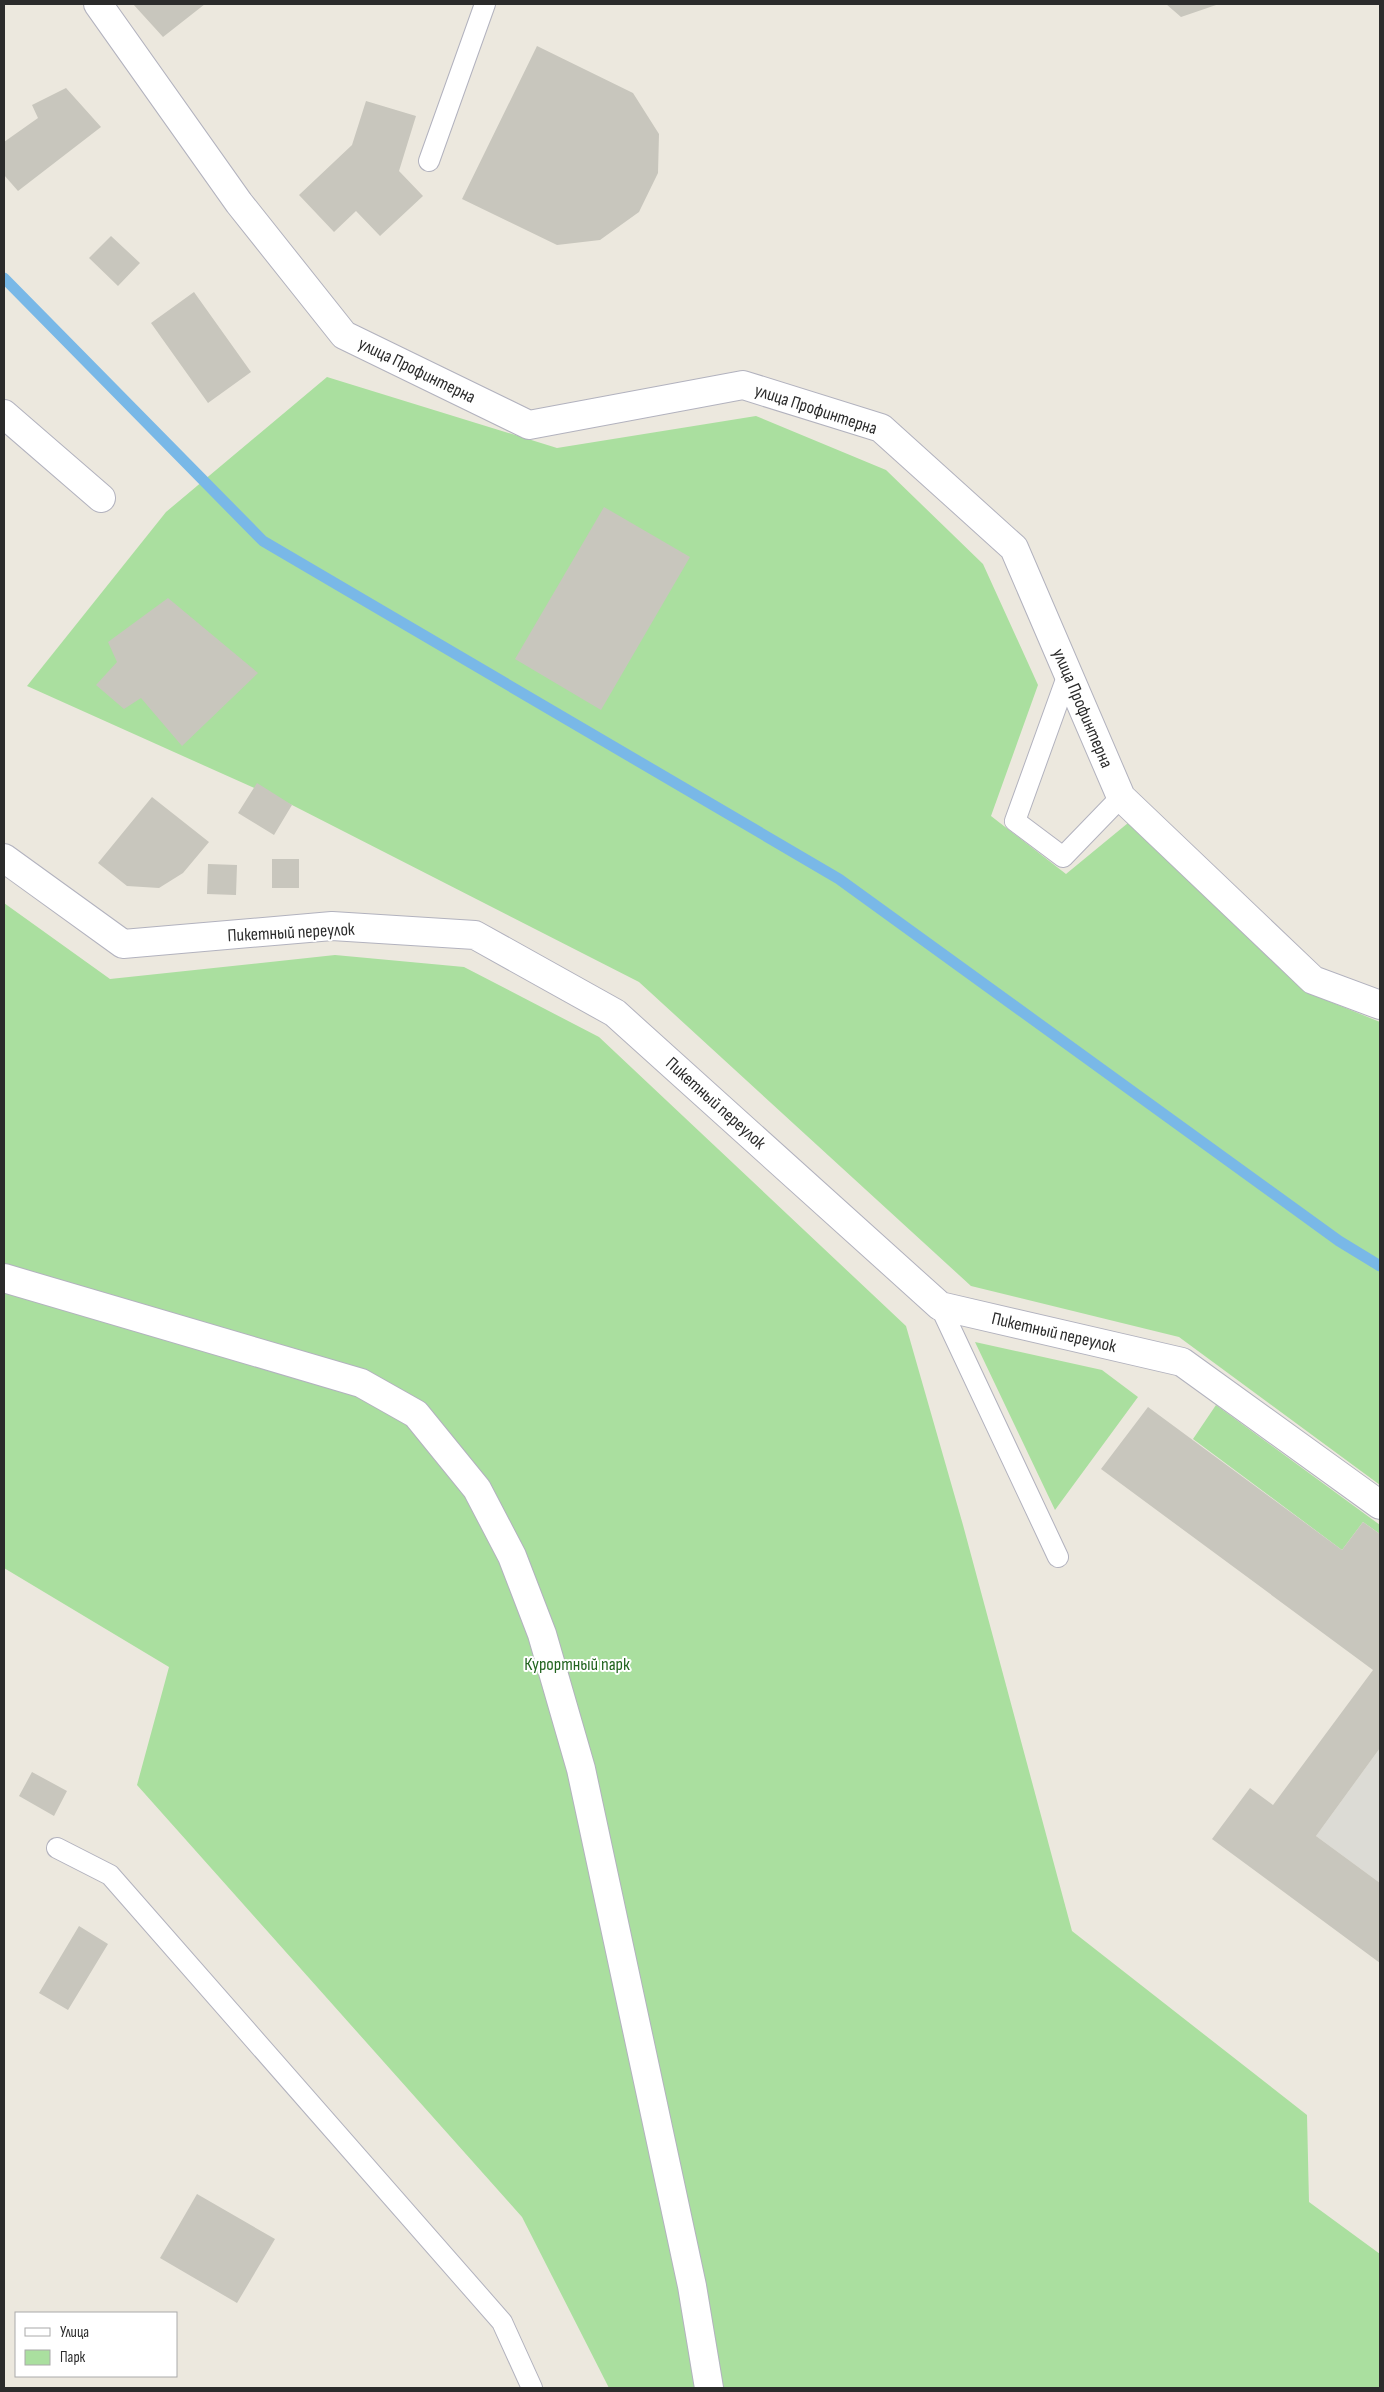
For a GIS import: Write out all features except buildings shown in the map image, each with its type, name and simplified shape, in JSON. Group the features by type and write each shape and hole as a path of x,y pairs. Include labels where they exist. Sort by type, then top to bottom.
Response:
{"street":[{"name":"улица Профинтерна","path":"98,4 239,204 344,335 529,425 744,385 881,428 1014,548 1121,797 1313,980 1380,1005"},
{"path":"4,414 101,498"},
{"name":"Пикетный переулок","path":"4,858 123,944 332,926 475,935 615,1012 940,1306 1182,1362 1380,1505"},
{"path":"4,1278 361,1383 416,1414 477,1489 512,1556 538,1626 581,1769 692,2286 709,2388"}],"lane":[{"path":"429,161 485,4"},
{"path":"1068,674 1015,821 1063,857 1121,797"},
{"path":"940,1306 1058,1557"},
{"path":"57,1848 110,1875 502,2322 532,2388"}],"green space":[{"path":"327,377 557,448 756,416 886,470 983,564 1038,685 991,816 1066,874 1128,823 1304,991 1380,1022 1380,1485 1179,1337 971,1286 639,982 292,805 27,686 166,512"},
{"name":"Курортный парк","path":"4,903 110,979 335,955 464,967 599,1037 906,1326 963,1525 1072,1931 1307,2115 1309,2202 1380,2254 1380,2388 609,2388 522,2217 137,1785 169,1667 4,1568"},
{"path":"975,1342 1102,1370 1138,1397 1055,1510"},
{"path":"1216,1405 1380,1525 1380,1534 1363,1522 1342,1550 1193,1439"}],"shaded area":[{"path":"1380,1748 1380,1883 1316,1836"}],"waterway":[{"path":"4,278 263,541 839,879 1339,1241 1380,1266"}]}
